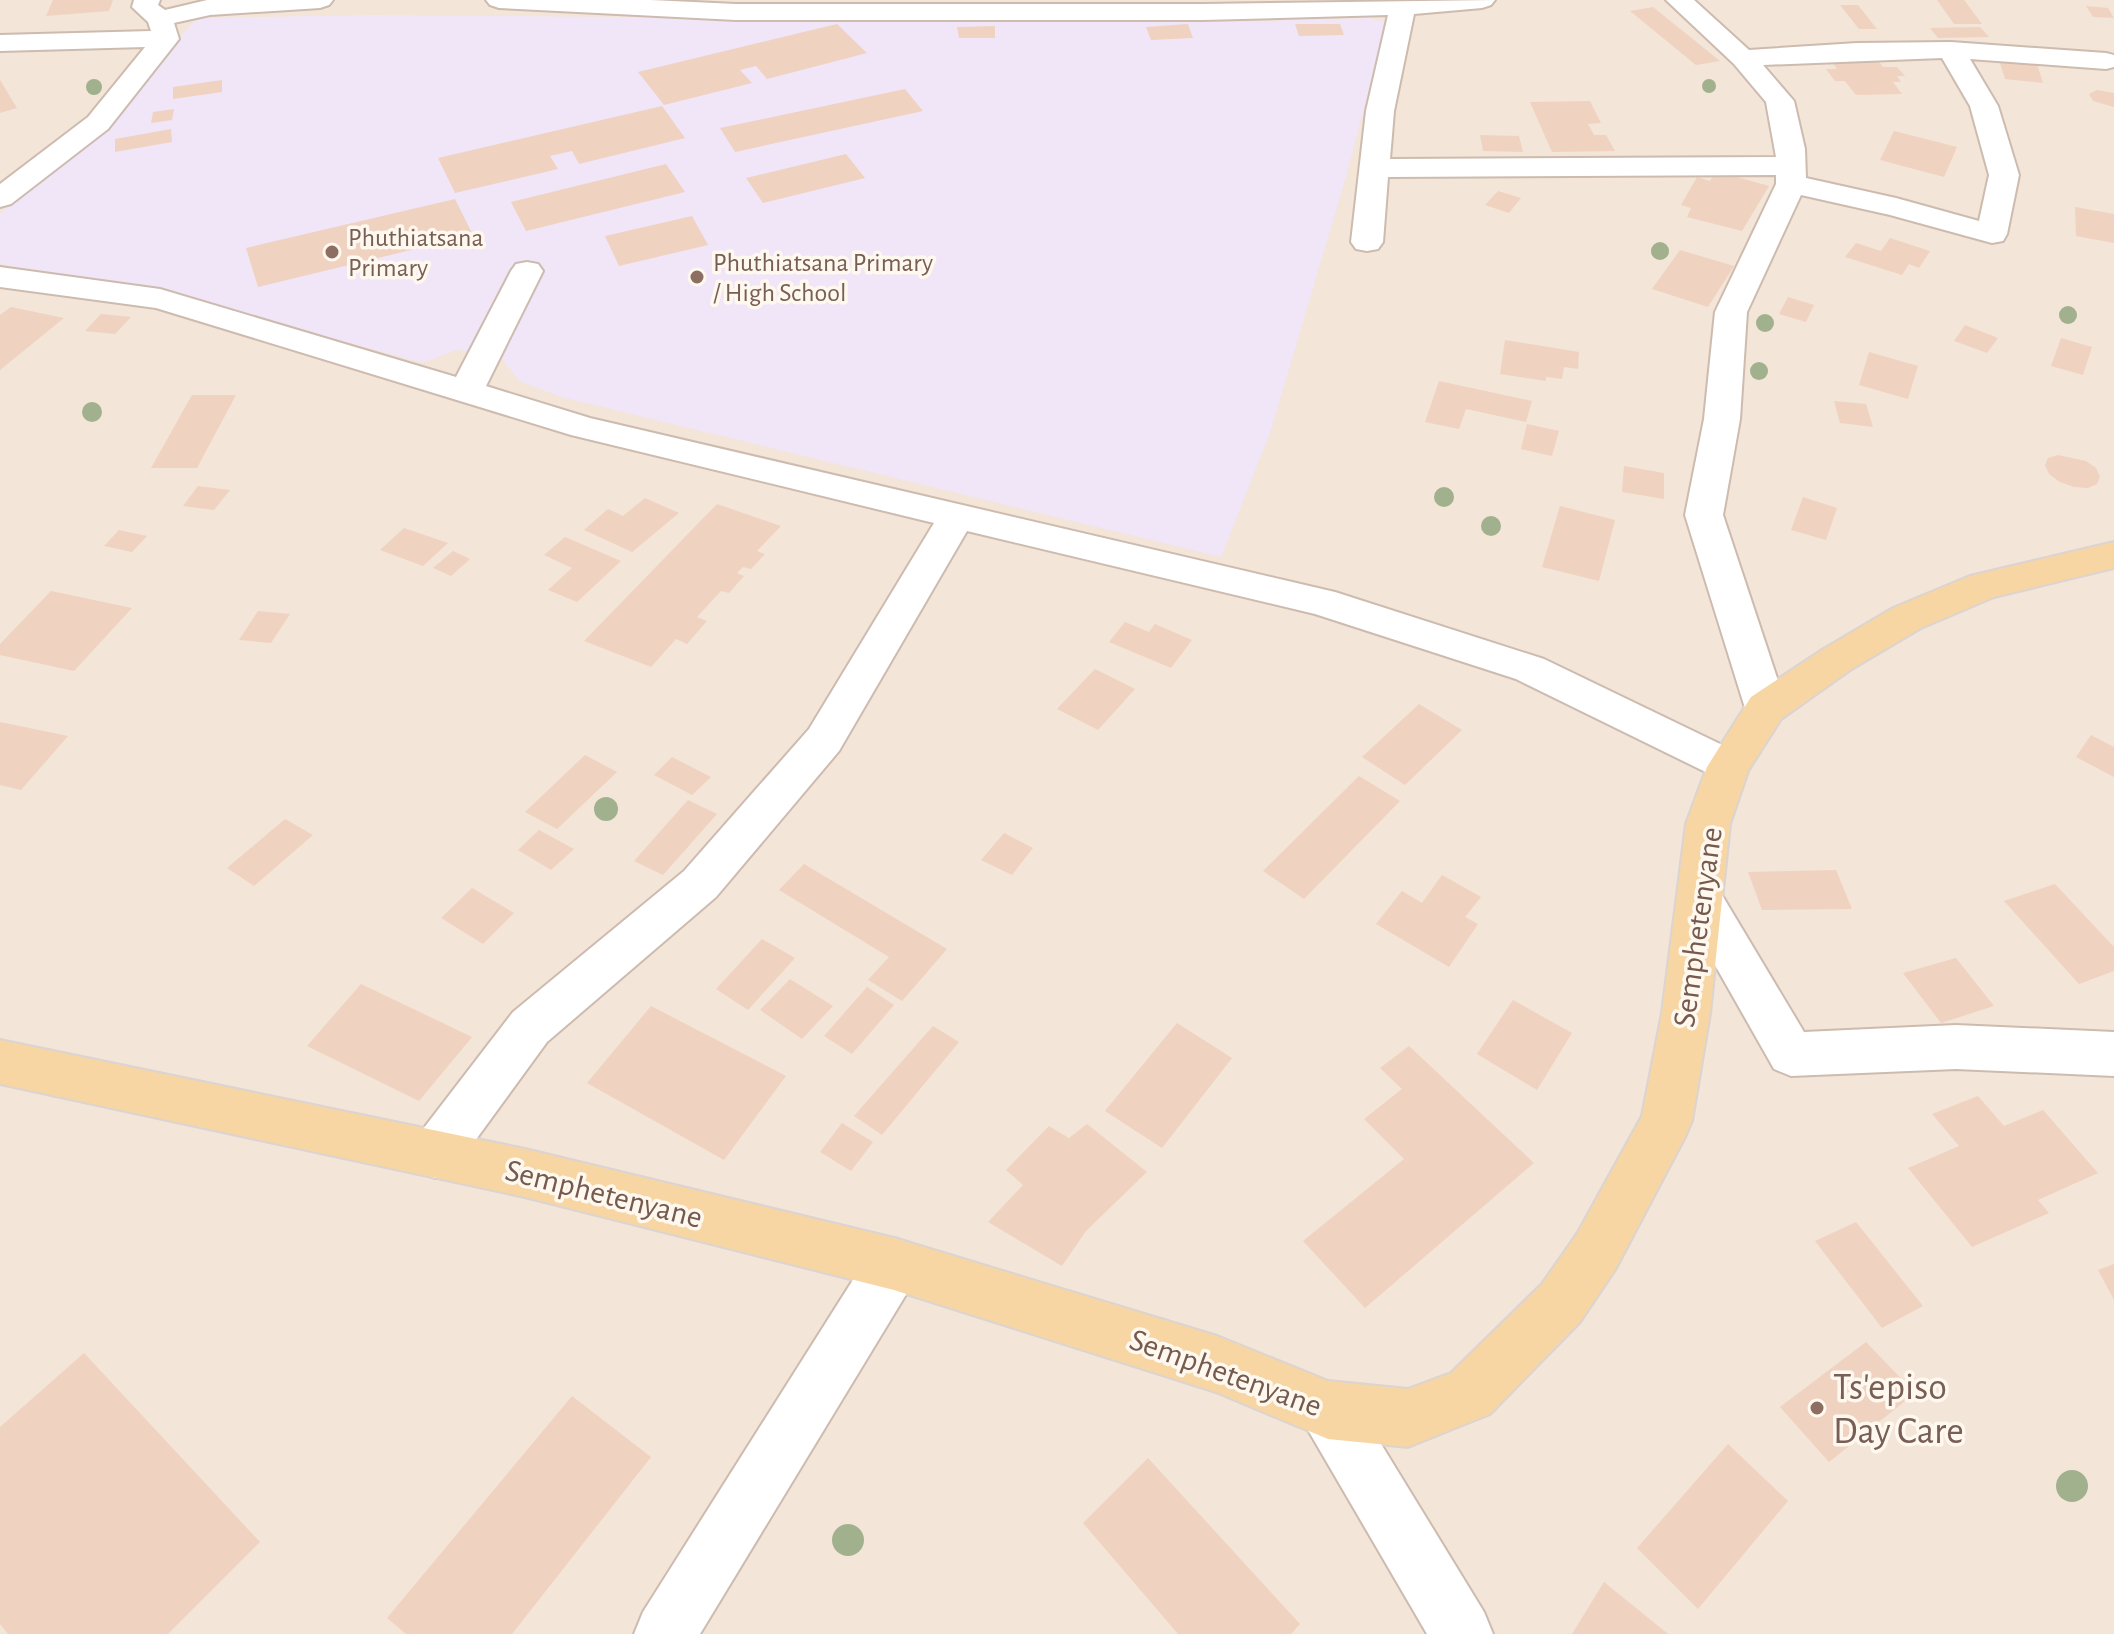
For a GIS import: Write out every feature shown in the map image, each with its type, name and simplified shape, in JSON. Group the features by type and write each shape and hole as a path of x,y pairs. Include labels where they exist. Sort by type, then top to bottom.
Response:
{"main road":[{"name":"Semphetenyane","path":"0,1062 525,1173 894,1264 1217,1364 1328,1410 1408,1418 1470,1394 1561,1303 1596,1252 1667,1121 1686,1013 1708,824 1728,767 1766,708 1836,660 1907,618 1984,586 2114,555"}],"street":[{"path":"0,43 158,20 210,7 320,0"},
{"path":"499,0 736,12 1203,12 1403,7 1482,0"},
{"path":"1679,0 1743,58 1780,101 1791,149 1791,175 1731,312 1722,419 1704,515 1766,708"},
{"path":"1367,242 1380,111 1403,7"},
{"path":"0,198 98,123 158,20"},
{"path":"1374,168 1791,175 1992,234 2004,175 1984,106 1951,50"},
{"path":"1743,58 1857,51 1951,50 2106,61"},
{"path":"466,392 527,271"},
{"path":"0,277 160,299 583,427 1321,602 1530,669 1728,767"},
{"path":"435,1154 530,1027 700,884 824,740 958,514"},
{"path":"1700,898 1791,1054 1956,1047 2114,1054"},
{"path":"665,1634 894,1264"},
{"path":"1328,1410 1462,1634"}],"shaded area":[{"path":"0,0 2114,0 2114,1634 0,1634"},
{"name":"Phuthiatsana Primary / High School","path":"373,15 1225,22 1369,18 1387,22 1345,180 1270,433 1221,557 561,397 519,381 499,354 456,350 423,363 156,290 0,264 0,214 97,132 197,18"}],"building":[{"path":"53,0 113,0 109,11 46,16"},
{"path":"1937,0 1964,0 1982,24 1954,24"},
{"path":"1840,5 1858,5 1877,29 1859,29"},
{"path":"2086,6 2108,8 2114,18 2093,17"},
{"path":"1653,7 1720,61 1696,65 1630,11"},
{"path":"837,24 867,53 767,79 756,66 740,70 752,83 664,105 638,72"},
{"path":"1188,24 1193,38 1151,40 1146,27"},
{"path":"1295,24 1340,24 1344,35 1299,36"},
{"path":"995,26 995,38 959,38 957,27"},
{"path":"1980,27 1989,37 1938,38 1930,28"},
{"path":"1874,56 1883,67 1897,67 1905,76 1897,76 1901,82 1893,82 1902,94 1856,95 1845,81 1835,81 1826,69 1837,69 1828,57"},
{"path":"1998,57 2036,61 2043,83 2005,79"},
{"path":"0,80 17,108 0,113"},
{"path":"222,80 222,92 173,99 173,87"},
{"path":"905,89 923,111 735,152 720,128"},
{"path":"2097,90 2114,93 2114,107 2093,101 2089,94"},
{"path":"1590,101 1601,123 1588,124 1594,135 1606,135 1615,151 1552,152 1530,102"},
{"path":"662,106 685,138 579,164 572,151 550,156 558,169 455,193 438,158"},
{"path":"174,109 172,120 151,123 153,112"},
{"path":"171,129 172,142 115,152 115,139"},
{"path":"1894,131 1957,147 1944,177 1880,160"},
{"path":"1480,135 1519,136 1523,152 1483,151"},
{"path":"846,154 865,178 763,203 746,178"},
{"path":"666,164 685,192 526,231 511,202"},
{"path":"1716,171 1769,186 1742,231 1687,217 1691,208 1681,205 1697,177 1710,181"},
{"path":"1498,191 1521,198 1509,213 1485,205"},
{"path":"455,199 473,235 258,287 246,248"},
{"path":"2075,207 2114,214 2114,243 2076,236"},
{"path":"692,216 708,245 619,266 605,236"},
{"path":"1890,238 1930,251 1919,268 1909,264 1902,275 1845,257 1856,243 1881,251"},
{"path":"1680,250 1734,266 1708,307 1652,289"},
{"path":"1788,297 1814,305 1806,322 1779,314"},
{"path":"11,307 64,318 0,370 0,315"},
{"path":"101,314 131,317 115,334 85,331"},
{"path":"1965,325 1998,338 1987,353 1954,341"},
{"path":"2061,338 2092,347 2083,375 2051,366"},
{"path":"1505,340 1579,352 1578,369 1564,367 1562,379 1546,377 1546,381 1500,374"},
{"path":"1869,352 1918,366 1908,399 1859,385"},
{"path":"1439,381 1532,401 1526,422 1466,409 1459,429 1425,422"},
{"path":"192,395 236,395 197,468 151,468"},
{"path":"1834,401 1866,404 1873,427 1840,423"},
{"path":"1527,424 1559,431 1552,456 1521,449"},
{"path":"2058,455 2086,461 2096,468 2100,477 2097,484 2088,488 2074,487 2049,474 2045,465 2048,458"},
{"path":"1624,466 1664,473 1664,499 1622,492"},
{"path":"198,486 230,490 214,510 183,506"},
{"path":"1803,497 1837,508 1826,540 1791,530"},
{"path":"645,498 679,513 632,552 584,530 608,509 623,516"},
{"path":"717,504 781,526 757,551 765,554 751,569 743,567 737,573 744,576 729,593 721,591 697,617 707,621 687,644 676,639 651,667 584,641"},
{"path":"1560,506 1615,520 1599,581 1542,567"},
{"path":"404,528 448,543 423,566 380,550"},
{"path":"119,530 147,536 132,552 104,546"},
{"path":"565,537 621,561 577,602 548,590 572,568 544,555"},
{"path":"453,551 470,559 451,576 433,568"},
{"path":"51,591 132,608 74,671 0,655 0,644"},
{"path":"258,611 290,614 271,643 239,640"},
{"path":"1125,622 1149,632 1155,624 1192,640 1171,668 1109,642"},
{"path":"1095,669 1135,689 1098,730 1057,709"},
{"path":"1419,704 1462,730 1405,785 1362,757"},
{"path":"0,722 68,736 21,790 0,785"},
{"path":"2091,735 2114,747 2114,777 2076,757"},
{"path":"585,755 617,772 557,829 525,812"},
{"path":"672,757 711,777 692,795 654,775"},
{"path":"1359,776 1400,801 1304,899 1263,871"},
{"path":"688,800 717,814 663,875 634,861"},
{"path":"285,819 313,835 254,886 227,868"},
{"path":"539,830 574,849 551,870 518,850"},
{"path":"1004,833 1033,848 1012,875 981,860"},
{"path":"804,864 947,949 902,1001 868,980 889,957 779,890"},
{"path":"1836,870 1852,909 1762,910 1748,872"},
{"path":"1442,875 1481,897 1465,917 1478,924 1449,967 1376,924 1402,891 1422,903"},
{"path":"2055,884 2114,947 2114,971 2079,984 2004,901"},
{"path":"472,888 514,913 483,944 441,918"},
{"path":"762,939 795,958 748,1010 716,989"},
{"path":"1956,958 1994,1006 1941,1023 1903,973"},
{"path":"790,979 833,1006 802,1039 760,1010"},
{"path":"361,984 472,1037 419,1101 307,1046"},
{"path":"867,987 894,1005 852,1054 824,1036"},
{"path":"1513,1000 1572,1033 1537,1090 1477,1054"},
{"path":"651,1006 786,1076 724,1160 587,1083"},
{"path":"1177,1023 1232,1058 1162,1148 1105,1111"},
{"path":"933,1026 959,1042 882,1135 854,1116"},
{"path":"1409,1046 1534,1163 1365,1308 1303,1241 1404,1159 1364,1119 1402,1089 1380,1068"},
{"path":"1978,1096 2004,1126 2043,1110 2098,1173 2038,1200 2049,1213 1972,1247 1908,1168 1959,1146 1932,1114"},
{"path":"842,1123 873,1142 851,1171 820,1152"},
{"path":"1087,1124 1147,1172 1086,1231 1062,1266 988,1222 1023,1185 1006,1170 1049,1126 1069,1138"},
{"path":"1856,1222 1923,1306 1882,1328 1815,1241"},
{"path":"2114,1264 2114,1300 2098,1270"},
{"path":"1866,1342 1915,1393 1829,1462 1780,1407"},
{"path":"84,1353 260,1542 168,1634 8,1634 0,1624 0,1427"},
{"path":"572,1396 651,1457 512,1634 406,1634 387,1618"},
{"path":"1728,1444 1788,1501 1698,1609 1637,1548"},
{"path":"1148,1458 1300,1624 1291,1634 1178,1634 1083,1523"},
{"path":"1604,1582 1668,1634 1572,1634"}],"place":[{"name":"Phuthiatsana Primary","path":"332,252"},
{"name":"Phuthiatsana Primary / High School","path":"697,277"},
{"name":"Ts'episo Day Care","path":"1817,1408"}]}
